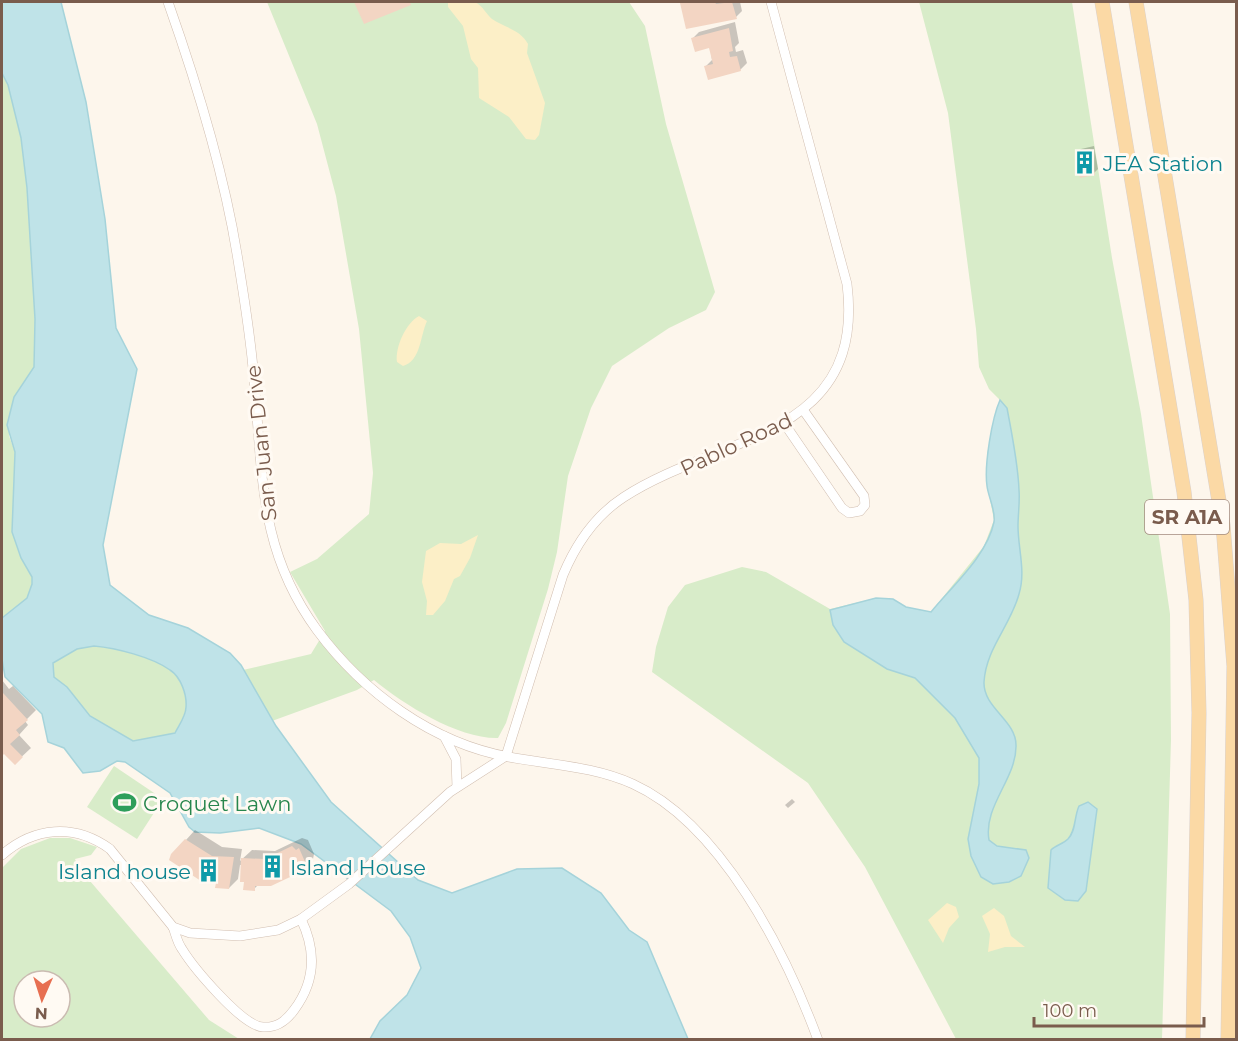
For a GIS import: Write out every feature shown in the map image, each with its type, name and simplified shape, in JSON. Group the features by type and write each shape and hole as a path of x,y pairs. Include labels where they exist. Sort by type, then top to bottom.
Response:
{"main road":[{"name":"SR A1A","path":"1102,2 1192,552 1197,620 1199,712 1193,1040"},
{"name":"SR A1A","path":"1136,2 1223,525 1230,592 1234,675 1228,1040"},
{"path":"1196,932 1203,963 1201,1040"}],"street":[{"name":"San Juan Drive","path":"168,2 207,122 236,249 255,382 264,502 277,554 305,612 349,669 391,704 444,735 484,751 589,768 609,774 651,794 680,816 735,877 771,932 792,973 818,1040"},
{"name":"Pablo Road","path":"506,756 563,575 580,542 595,522 622,498 639,488 784,423 804,411 821,391 837,365 848,334 850,305 843,267 771,2"},
{"path":"784,423 842,508 849,513 860,511 864,505 864,496 804,411"},
{"path":"444,735 456,759 457,787"},
{"path":"173,927 199,934 240,936 278,930 301,919 349,884 457,787 506,756"},
{"path":"2,855 20,840 59,830 100,842 118,857 173,927 183,951 236,1013 247,1022 263,1027 274,1026 288,1017 310,984 310,952 301,919"}],"green space":[{"path":"267,2 629,2 645,26 666,124 715,292 706,310 669,328 612,366 591,408 568,476 557,552 548,589 506,723 498,738 483,737 450,727 416,710 374,680 357,690 272,721 243,670 311,654 325,631 290,572 317,559 369,514 373,473 359,329 336,196 317,124"},
{"path":"919,2 1072,2 1112,258 1141,414 1170,614 1171,740 1162,1039 956,1039 865,867 808,783 652,672 656,647 668,607 685,585 742,567 766,572 830,609 876,598 893,599 906,607 931,612 984,546 994,520 987,484 987,454 1000,400 989,389 979,367 948,113"},
{"path":"2,73 8,85 21,138 27,188 35,319 34,367 25,382 9,436 15,452 12,532 21,558 32,577 32,584 27,598 2,618"},
{"path":"94,646 144,657 174,673 181,683 186,701 184,715 175,733 133,741 90,716 67,687 54,677 53,663 76,649"},
{"name":"Croquet Lawn","path":"114,766 163,799 137,839 87,807"},
{"path":"50,838 70,838 97,847 91,855 75,859 78,867 209,1020 239,1039 2,1039 2,868 21,849"}],"sand":[{"path":"448,2 475,2 492,19 517,32 525,39 528,44 527,53 545,103 539,135 535,140 526,139 509,117 479,98 478,68 471,59 463,26 448,7"},
{"path":"419,316 427,321 417,354 403,366 397,362 400,343 410,324"},
{"path":"478,535 470,558 460,576 454,579 445,601 433,615 426,615 427,601 422,582 426,551 440,543 461,544"},
{"path":"947,903 956,907 959,917 949,928 943,943 928,920"},
{"path":"994,908 1004,916 1011,936 1025,947 1005,947 988,952 990,934 982,916"}],"water":[{"path":"2,2 61,2 86,102 105,219 116,328 137,369 103,545 110,585 149,615 188,628 230,653 241,665 276,726 331,802 418,880 452,893 517,869 562,868 601,893 629,930 647,942 688,1039 370,1039 380,1021 407,995 421,968 410,937 391,911 301,844 259,828 220,833 195,832 189,827 170,793 125,762 117,761 100,771 83,773 64,748 48,742 42,714 5,677 2,659 2,618 27,598 32,584 32,577 21,558 12,532 15,452 7,425 14,397 34,367 35,319 27,188 21,138 8,85 2,73","holes":["103,647 154,661 174,673 180,682 186,702 184,717 175,733 133,741 90,716 67,687 54,677 53,663 77,649"]},
{"path":"1000,400 1007,408 1017,470 1018,535 1022,577 1015,605 989,658 984,682 989,699 1011,728 1016,745 1011,769 995,804 988,828 989,840 997,846 1026,850 1029,858 1021,876 1009,882 993,884 981,877 971,856 968,839 979,784 979,758 955,718 915,678 887,669 844,642 833,625 830,610 876,598 893,599 906,607 931,612 977,559 994,522 986,477 992,430"},
{"path":"1088,802 1097,809 1086,891 1078,901 1065,900 1048,888 1051,850 1071,836 1079,806"}],"building":[{"path":"354,2 410,2 411,5 364,24"},
{"path":"715,2 716,4 732,2 737,19 686,29 680,3"},
{"path":"729,28 733,51 729,52 730,57 737,56 741,71 708,80 704,66 713,64 709,48 695,52 691,38"},
{"name":"JEA Station","path":"1090,149 1095,175 1080,178 1075,152"},
{"path":"3,693 28,720 16,730 20,735 10,744 23,757 15,765 4,754 2,756"},
{"name":"Island house","path":"185,839 212,856 234,857 229,889 215,888 216,883 201,881 169,860 171,854"},
{"name":"Island House","path":"292,846 296,850 299,848 306,864 303,865 305,870 271,886 255,886 255,891 243,890 244,882 240,882 241,858 265,859"}],"place":[{"name":"JEA Station","path":"1085,163"},
{"name":"Croquet Lawn","path":"125,803"},
{"name":"Island House","path":"272,867"},
{"name":"Island house","path":"209,871"}]}
